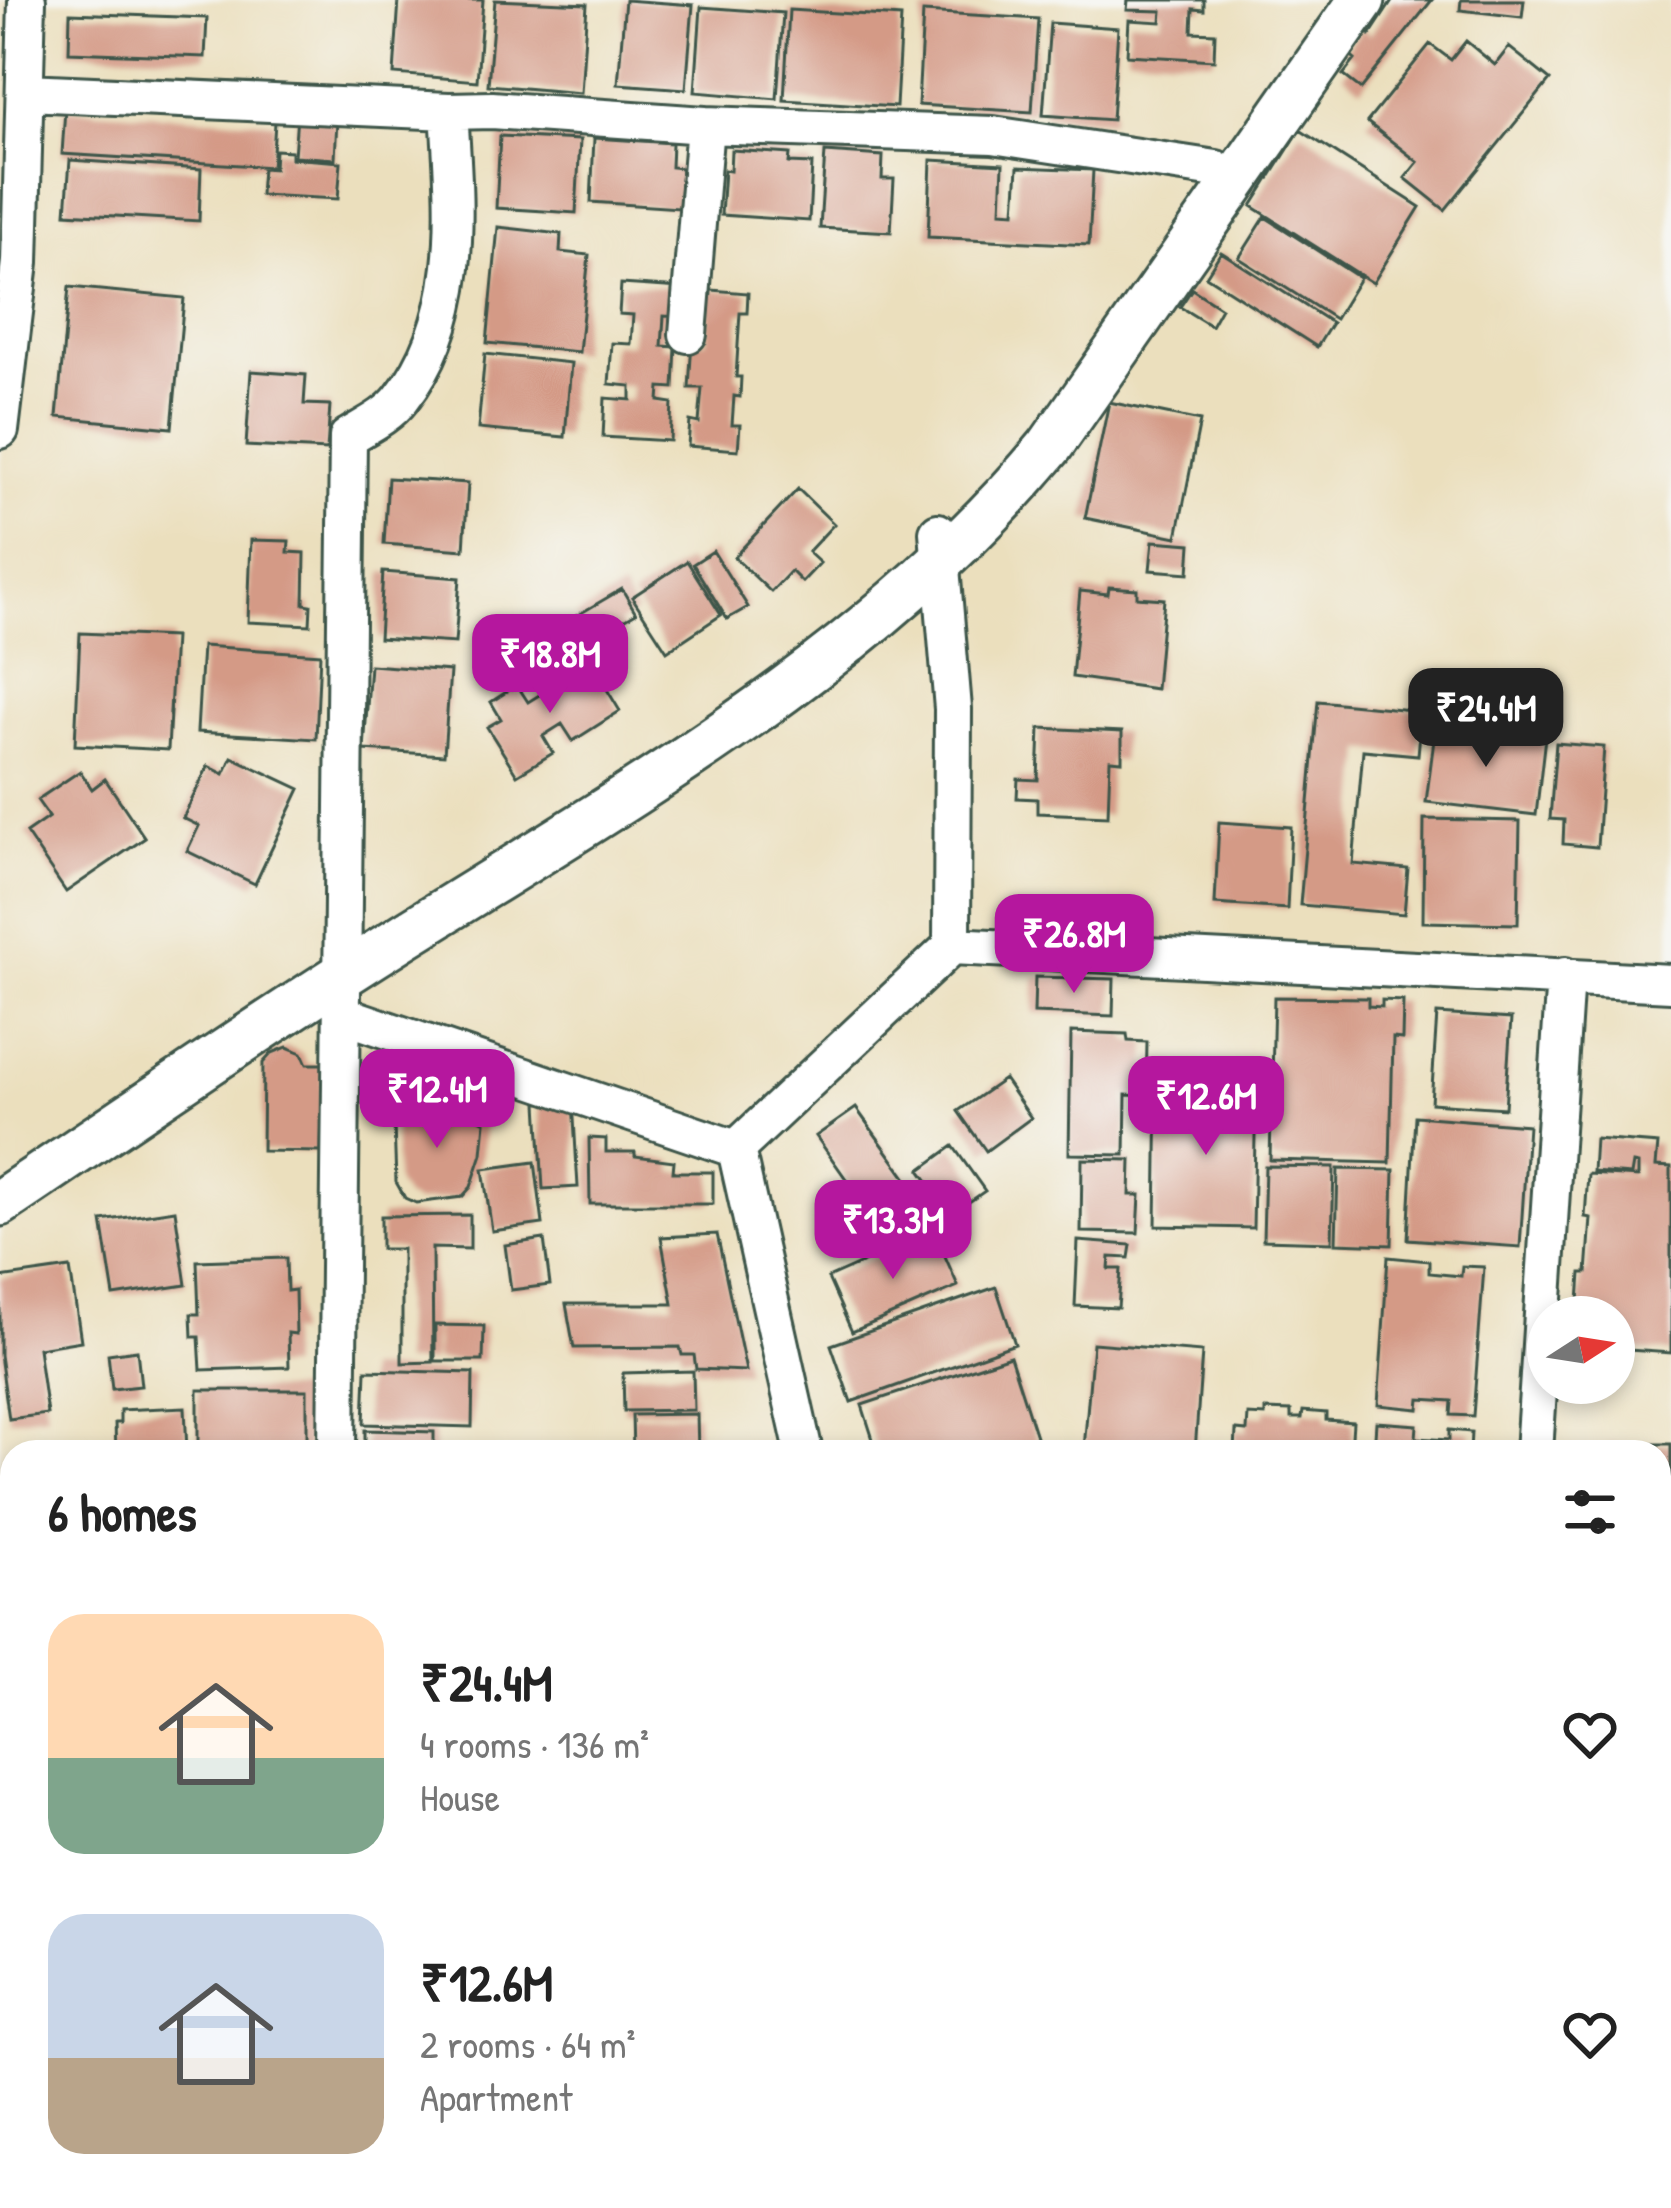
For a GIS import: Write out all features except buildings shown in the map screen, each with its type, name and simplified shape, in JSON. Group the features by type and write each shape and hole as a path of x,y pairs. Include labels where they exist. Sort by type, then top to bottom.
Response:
{"street":[{"path":"0,430 20,262 27,0"},
{"path":"952,946 953,709 940,546 1030,435 1328,0"},
{"path":"0,1203 345,976 1017,486 1050,446 1362,0"},
{"path":"27,92 993,135 1216,169"},
{"path":"338,1440 348,437 400,402 444,315 455,212 449,111"},
{"path":"688,334 705,125"},
{"path":"736,1149 952,946 1671,983"},
{"path":"345,976 736,1149"},
{"path":"0,1167 345,976"},
{"path":"1535,1440 1565,976"},
{"path":"736,1149 801,1440"}]}
